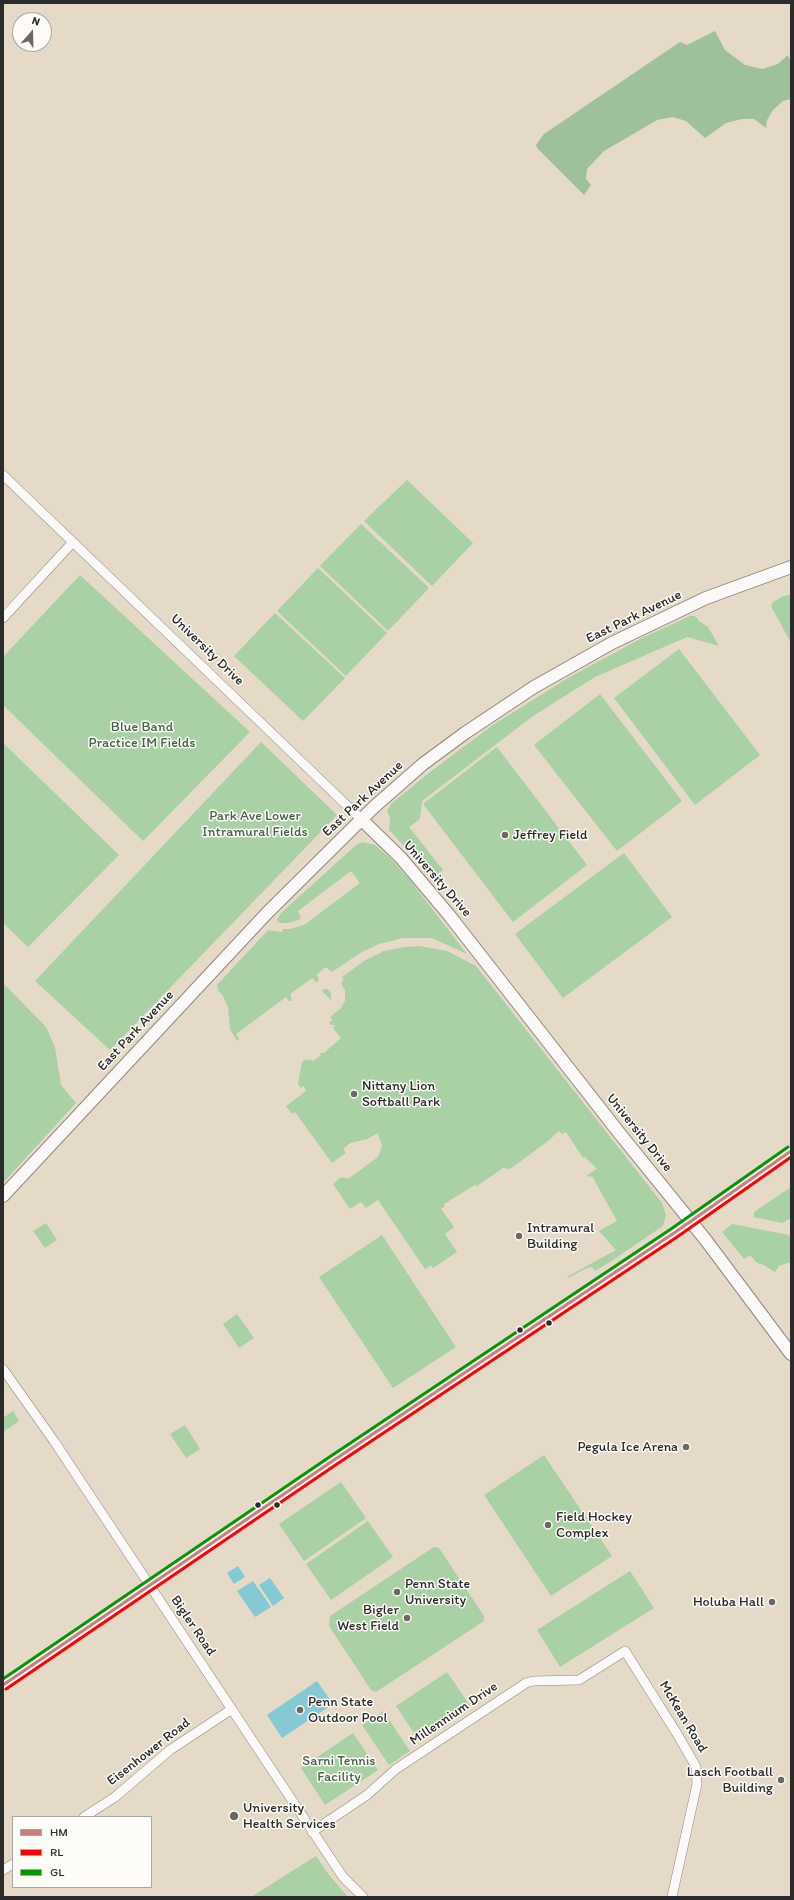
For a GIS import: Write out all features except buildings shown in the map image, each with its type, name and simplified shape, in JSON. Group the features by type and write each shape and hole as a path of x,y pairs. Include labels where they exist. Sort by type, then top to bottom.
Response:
{"main road":[{"name":"East Park Avenue","path":"3,1196 266,913 361,819 403,780 465,733 570,666 670,614 706,598 791,567"},
{"name":"University Drive","path":"361,819 401,858 450,915 620,1134 690,1221 791,1354"}],"street":[{"name":"University Drive","path":"3,475 361,819"},
{"path":"3,618 74,542"},
{"path":"3,1684 690,1221 791,1151"},
{"name":"Bigler Road","path":"3,1369 29,1404 150,1585 312,1832 344,1877 363,1897"},
{"name":"Millennium Drive","path":"312,1832 367,1795 396,1770 526,1683 533,1681 579,1680 625,1652"},
{"name":"McKean Road","path":"625,1652 679,1737 696,1767 697,1784 672,1897"},
{"name":"Eisenhower Road","path":"86,1816 115,1797 170,1750 232,1709"},
{"path":"3,1870 12,1865"}],"green space":[{"path":"715,31 725,50 745,65 762,69 778,64 788,55 791,63 791,99 783,101 773,110 767,120 766,128 754,119 742,119 726,123 705,138 686,121 673,117 657,120 604,151 587,169 586,179 591,185 584,195 537,148 536,145 544,134 680,42 687,45"},
{"path":"407,480 473,543 432,586 364,521"},
{"path":"361,524 429,588 388,631 320,566"},
{"path":"318,568 387,633 346,676 277,611"},
{"name":"Blue Band Practice IM Fields","path":"80,575 250,732 143,841 3,705 3,657"},
{"path":"791,595 791,643 771,606 773,602 783,596"},
{"path":"275,613 345,678 303,721 234,656"},
{"path":"690,616 695,616 699,621 708,627 719,646 687,637 595,677 533,716 422,801 420,819 409,827 443,870 433,878 389,830 390,818 387,811 391,804 434,769 493,725 568,678 640,639"},
{"path":"679,649 760,755 695,805 614,698"},
{"path":"600,694 682,801 617,851 534,745"},
{"name":"Park Ave Lower Intramural Fields","path":"261,742 337,815 110,1050 35,981"},
{"path":"3,743 119,855 28,947 3,923"},
{"name":"Jeffrey Field","path":"497,747 587,865 513,922 423,804"},
{"path":"362,842 375,845 390,858 409,879 467,954 432,938 403,938 379,944 360,953 332,972 326,967 317,974 319,981 316,982 312,978 290,994 292,1001 289,1001 286,997 236,1034 239,1039 237,1041 230,1029 228,1007 223,996 218,990 217,985 268,930 282,932 283,929 290,929 304,925 360,883 351,871 298,911 301,919 288,923 280,923 277,920 281,913 355,846"},
{"path":"624,853 672,917 563,998 515,934"},
{"path":"419,946 447,951 476,966 662,1203 666,1215 663,1226 595,1271 592,1267 587,1268 568,1278 567,1277 616,1250 599,1231 617,1221 592,1176 589,1177 587,1175 597,1169 585,1157 583,1158 566,1132 562,1134 559,1131 510,1169 503,1168 477,1186 475,1185 444,1204 445,1206 441,1209 454,1227 445,1234 457,1252 433,1268 431,1265 425,1269 378,1200 366,1208 361,1202 350,1209 333,1184 341,1177 348,1179 378,1157 382,1146 378,1133 367,1139 350,1143 343,1149 346,1153 332,1163 295,1112 292,1114 286,1106 306,1091 304,1086 301,1088 298,1084 302,1062 306,1059 307,1061 309,1059 313,1061 321,1055 320,1053 324,1053 341,1038 333,1028 335,1025 331,1025 329,1022 333,1020 330,1017 340,1009 345,1001 345,991 341,983 344,979 342,977 364,961 384,951"},
{"path":"3,983 46,1027 55,1047 61,1085 76,1103 3,1183"},
{"path":"323,989 327,989 331,993 331,1000 323,992"},
{"path":"791,1187 791,1218 782,1223 754,1217 754,1212"},
{"path":"46,1223 57,1240 45,1248 33,1231"},
{"path":"732,1224 789,1235 791,1239 791,1262 779,1266 775,1272 764,1265 757,1263 750,1255 744,1259 722,1232"},
{"path":"382,1235 456,1347 393,1388 319,1277"},
{"path":"237,1314 254,1338 239,1348 223,1324"},
{"path":"13,1411 19,1421 3,1432 3,1418"},
{"path":"185,1425 200,1449 186,1458 170,1434"},
{"name":"Field Hockey Complex","path":"544,1455 612,1556 551,1596 484,1495"},
{"path":"341,1482 366,1518 304,1561 279,1524"},
{"path":"368,1521 393,1557 331,1600 306,1564"},
{"name":"Bigler West Field","path":"434,1547 439,1548 484,1616 484,1621 376,1692 371,1690 329,1626 330,1616"},
{"path":"630,1571 654,1608 560,1667 537,1630"},
{"path":"447,1672 471,1707 420,1742 396,1706"},
{"name":"Sarni Tennis Facility","path":"383,1711 410,1751 389,1765 362,1725"},
{"name":"Sarni Tennis Facility","path":"353,1733 378,1770 325,1805 301,1768"},
{"path":"316,1856 329,1875 348,1897 251,1897"}],"water":[{"path":"238,1566 245,1577 234,1584 227,1573"},
{"path":"270,1578 284,1598 273,1606 259,1585"},
{"path":"253,1581 271,1607 255,1617 237,1591"},
{"name":"Penn State Outdoor Pool","path":"317,1681 333,1704 282,1738 267,1715"}],"transit line":[{"name":"GL","path":"3,1679 328,1458 671,1229 788,1147"},
{"name":"HM","path":"3,1685 331,1462 674,1233 791,1151"},
{"name":"RL","path":"6,1689 334,1466 677,1237 791,1157"}],"place":[{"name":"Jeffrey Field","path":"505,835"},
{"name":"Nittany Lion Softball Park","path":"354,1094"},
{"name":"Intramural Building","path":"519,1236"},
{"name":"Pegula Ice Arena","path":"686,1447"},
{"name":"Field Hockey Complex","path":"548,1525"},
{"name":"Penn State University","path":"397,1592"},
{"name":"Holuba Hall","path":"772,1602"},
{"name":"Bigler West Field","path":"407,1618"},
{"name":"Penn State Outdoor Pool","path":"300,1710"},
{"name":"Lasch Football Building","path":"781,1780"},
{"name":"University Health Services","path":"234,1816"}]}
